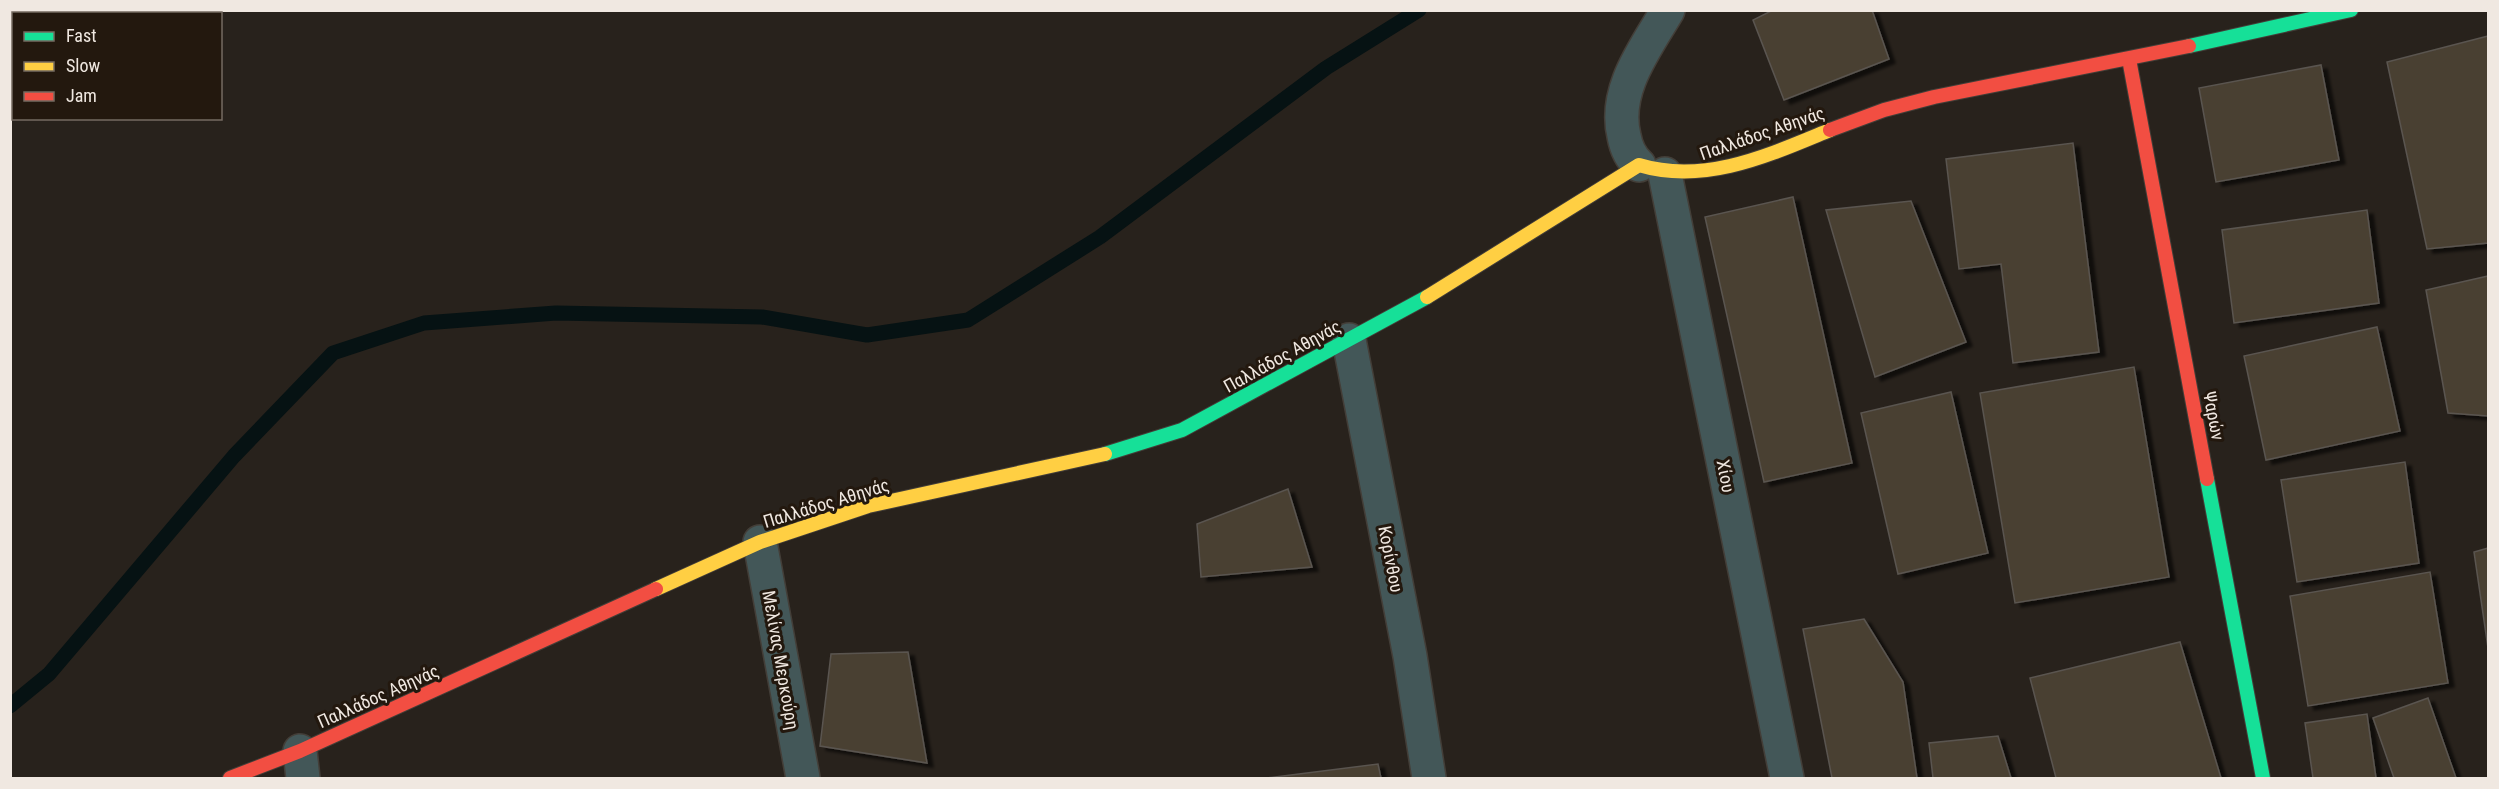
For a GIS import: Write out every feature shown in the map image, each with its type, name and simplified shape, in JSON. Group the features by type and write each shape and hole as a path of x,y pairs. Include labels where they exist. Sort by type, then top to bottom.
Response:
{"street":[{"name":"Χίου","path":"1668,10 1629,78 1622,99 1620,121 1633,160 1652,170 1787,778"},
{"name":"Παλλάδος Αθηνάς","path":"230,778 302,765 760,542 868,506 1107,454 1182,430 1282,378 1652,170 1702,173 1722,169 1865,116 1922,100 2129,59 2351,10"},
{"name":"Ψαρών","path":"2129,59 2263,778"},
{"name":"Κορίνθου","path":"1349,340 1407,644 1429,778"},
{"name":"Μελίνας Μερκούρη","path":"760,542 803,778"}],"building":[{"path":"1773,10 1872,10 1889,59 1784,100 1753,20"},
{"path":"2488,36 2488,243 2427,249 2387,62"},
{"path":"2321,65 2339,160 2216,182 2199,88"},
{"path":"2073,143 2099,352 2013,363 2001,264 1959,269 1946,159"},
{"path":"1793,197 1852,463 1764,482 1705,217"},
{"path":"1911,201 1966,342 1875,377 1826,210"},
{"path":"2367,210 2379,303 2234,323 2222,230"},
{"path":"2488,276 2488,416 2448,413 2426,290"},
{"path":"2377,327 2400,431 2266,460 2244,356"},
{"path":"2134,367 2169,577 2015,603 1980,393"},
{"path":"1951,392 1988,553 1898,574 1861,413"},
{"path":"2405,462 2419,563 2297,582 2281,480"},
{"path":"1288,489 1312,567 1201,577 1197,524"},
{"path":"2488,548 2488,648 2474,552"},
{"path":"2430,572 2448,683 2308,706 2290,596"},
{"path":"1864,619 1903,682 1917,778 1832,778 1803,629"},
{"path":"2180,642 2221,778 2056,778 2030,678"},
{"path":"908,652 927,763 820,746 831,654"},
{"path":"2428,698 2456,778 2394,778 2373,718"},
{"path":"2367,714 2376,778 2313,778 2305,723"},
{"path":"1998,736 2011,778 1933,778 1929,743"},
{"path":"1378,764 1381,778 1267,778"}],"waterway":[{"path":"10,706 49,674 234,456 333,353 424,323 556,313 762,317 867,335 968,320 1100,237 1326,68 1419,10"}],"traffic: fast":[{"path":"2189,46 2351,10"},
{"path":"1105,454 1182,430 1427,297"},
{"path":"2207,479 2263,778"}],"traffic: slow":[{"path":"1427,297 1639,165 1664,170 1712,169 1760,157 1830,130"},
{"path":"656,589 760,542 868,506 1105,454"}],"traffic: jam":[{"path":"1830,130 1884,110 1934,97 2189,46"},
{"path":"2129,59 2207,479"},
{"path":"230,778 300,751 656,589"}]}
